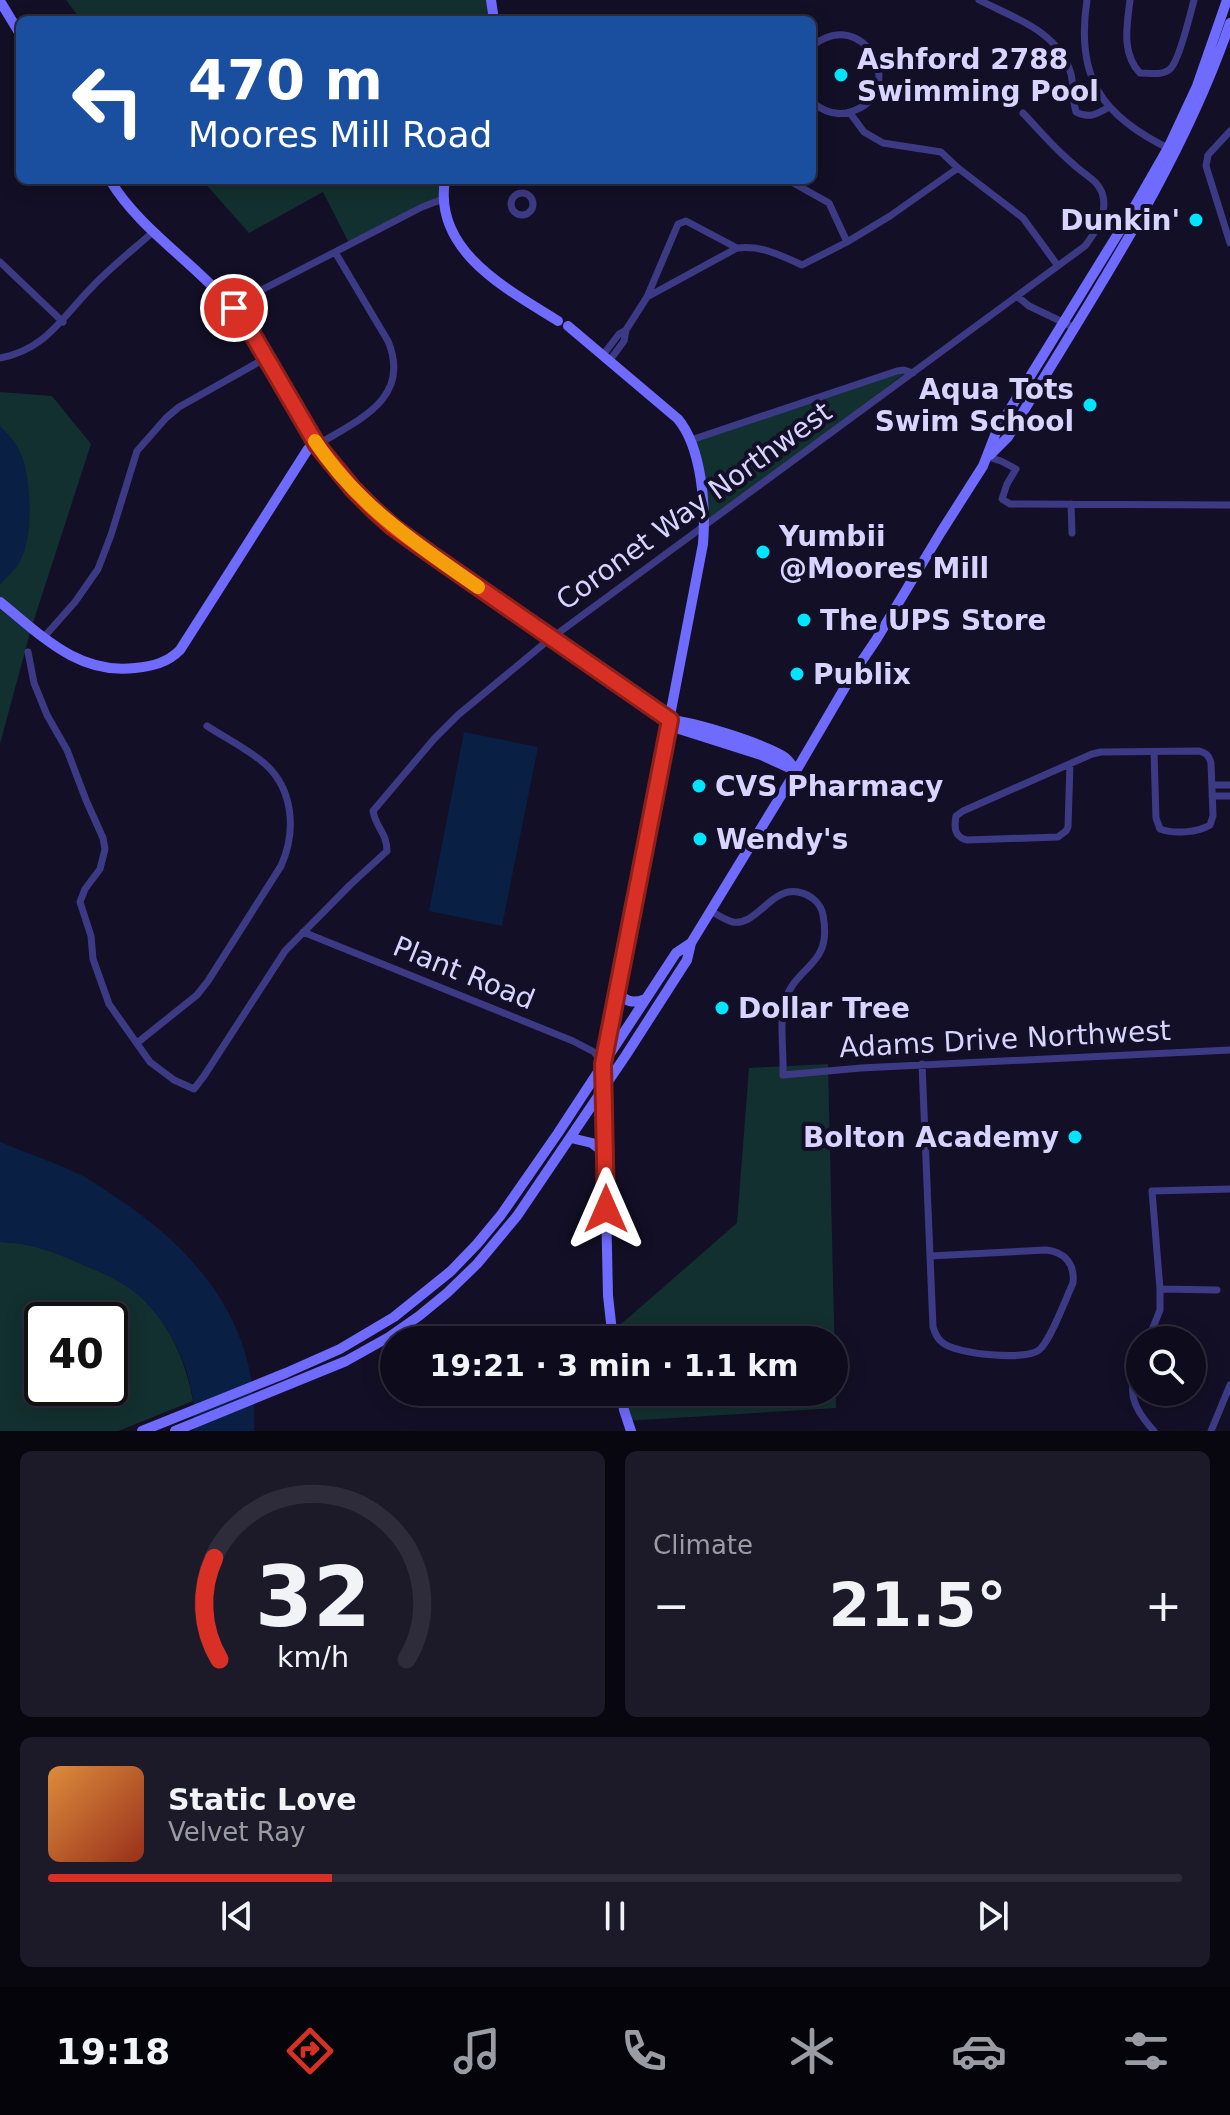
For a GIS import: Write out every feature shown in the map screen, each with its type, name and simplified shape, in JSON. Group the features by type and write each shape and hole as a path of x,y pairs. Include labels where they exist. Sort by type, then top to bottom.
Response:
{"street":[{"path":"979,0 1044,33 1062,53 1071,74 1076,112 1092,116 1109,107"},
{"path":"1087,0 1085,51 1096,86 1109,107 1135,131 1172,150"},
{"path":"1130,0 1126,41 1134,67 1140,73 1161,73 1171,69 1194,0"},
{"path":"1172,150 1227,0"},
{"path":"0,1 16,27"},
{"path":"175,1431 346,1361 399,1330 447,1293 493,1247 517,1216 687,960 691,943 988,457 997,430 1068,325 1132,211 1172,150 1207,84 1230,23"},
{"path":"816,43 825,37 840,35 855,38 872,52 879,73 877,88 863,106 850,113 826,112 816,105"},
{"path":"850,113 864,132 883,143 941,152 1023,218 1058,266"},
{"name":"Coronet Way Northwest","path":"28,652 34,683 47,715 67,750 103,838 105,849 100,869 85,889 80,902 91,936 93,959 109,1004 150,1062 174,1080 194,1089 285,951 387,851 387,841 374,820 373,811 458,715 552,638 1085,246 1095,233 1105,205 1102,192 1023,113"},
{"path":"1230,131 1208,155 1206,166 1230,243"},
{"path":"647,297 737,248 754,246 802,265 890,216 958,168"},
{"path":"113,184 131,209 234,308 317,445 344,478 393,527 670,720 676,728 761,755 796,771"},
{"path":"445,184 443,199 450,230 474,263 607,357 678,419 691,440 700,479 705,525 703,544 603,1064 608,1296 611,1326"},
{"path":"522,193 523,184"},
{"path":"795,184 829,203 847,242"},
{"path":"234,308 248,297 443,199"},
{"path":"607,357 619,334 626,330 647,297 678,224 686,221 737,248"},
{"path":"0,358 23,352 39,342 63,322 94,285 154,231"},
{"path":"0,602 74,658 103,669 151,666 173,658 308,449 376,409 388,391 394,372 388,341 335,252"},
{"path":"0,262 63,322"},
{"path":"1017,296 1029,306 1068,325"},
{"path":"44,637 75,602 98,569 134,459 142,444 179,407 266,358"},
{"path":"691,440 897,371 913,373"},
{"path":"988,457 1016,469 1002,494 1006,503 1230,505"},
{"path":"1071,504 1072,533"},
{"path":"137,1043 202,988 281,866 291,834 288,803 274,774 259,759 207,726"},
{"path":"1070,764 1068,827 1062,835 967,840 956,833 956,816 963,811 1070,764 1101,752 1199,751 1206,753 1211,763 1213,816 1210,825 1202,830 1168,832 1160,829 1156,818 1154,752"},
{"path":"1212,785 1230,785"},
{"path":"1212,796 1230,796"},
{"name":"Adams Drive Northwest","path":"711,911 735,922 744,921 789,891 810,896 822,909 826,929 822,952 793,985 783,1008 784,1075 922,1064 1230,1050"},
{"name":"Plant Road","path":"303,932 573,1041 594,1052 603,1064"},
{"path":"142,1431 340,1349 372,1331 451,1271 501,1215 676,953 691,943"},
{"path":"618,990 624,1000 634,1002 645,999"},
{"path":"922,1064 930,1256 933,1327 937,1336 947,1346 991,1355 1029,1355 1041,1349 1073,1280 1073,1270 1068,1260 1061,1253 1051,1250 930,1256"},
{"path":"571,1138 592,1143 606,1154"},
{"path":"1154,1326 1158,1317 1160,1289 1152,1191 1230,1189"},
{"path":"1160,1289 1217,1290"},
{"path":"1211,1431 1230,1385"},
{"path":"623,1406 631,1431"},
{"path":"1135,1406 1154,1431"}],"green space":[{"path":"66,0 491,0 494,16 78,16"},
{"path":"206,184 448,184 446,201 424,202 349,243 323,192 249,233"},
{"path":"908,371 705,525 691,440"},
{"path":"0,392 52,396 91,444 31,629 0,744"},
{"path":"828,1064 834,1326 620,1326 737,1223 749,1068"},
{"path":"0,1242 49,1251 109,1276 140,1296 162,1322 179,1352 193,1401 118,1431 0,1431"},
{"path":"624,1406 836,1406 836,1408 625,1421"}],"water":[{"path":"0,426 22,456 30,509 24,551 16,567 0,585"},
{"path":"464,732 538,747 502,926 429,911"},
{"path":"0,1142 95,1183 149,1221 200,1270 236,1327 247,1359 253,1394 254,1431 194,1431 190,1384 179,1352 151,1308 126,1286 52,1252 0,1242"}],"slow traffic":[{"path":"315,441 353,489 393,527 478,587"}],"place":[{"name":"Ashford 2788 Swimming Pool","path":"841,75"},
{"name":"Dunkin'","path":"1196,220"},
{"name":"Aqua Tots Swim School","path":"1090,405"},
{"name":"Yumbii @Moores Mill","path":"763,552"},
{"name":"The UPS Store","path":"804,620"},
{"name":"Publix","path":"797,674"},
{"name":"CVS Pharmacy","path":"699,786"},
{"name":"Wendy's","path":"700,839"},
{"name":"Dollar Tree","path":"722,1008"},
{"name":"Bolton Academy","path":"1075,1137"}],"route":[{"path":"234,308 317,445 373,509 432,555 670,720 603,1064 606,1209"}]}
